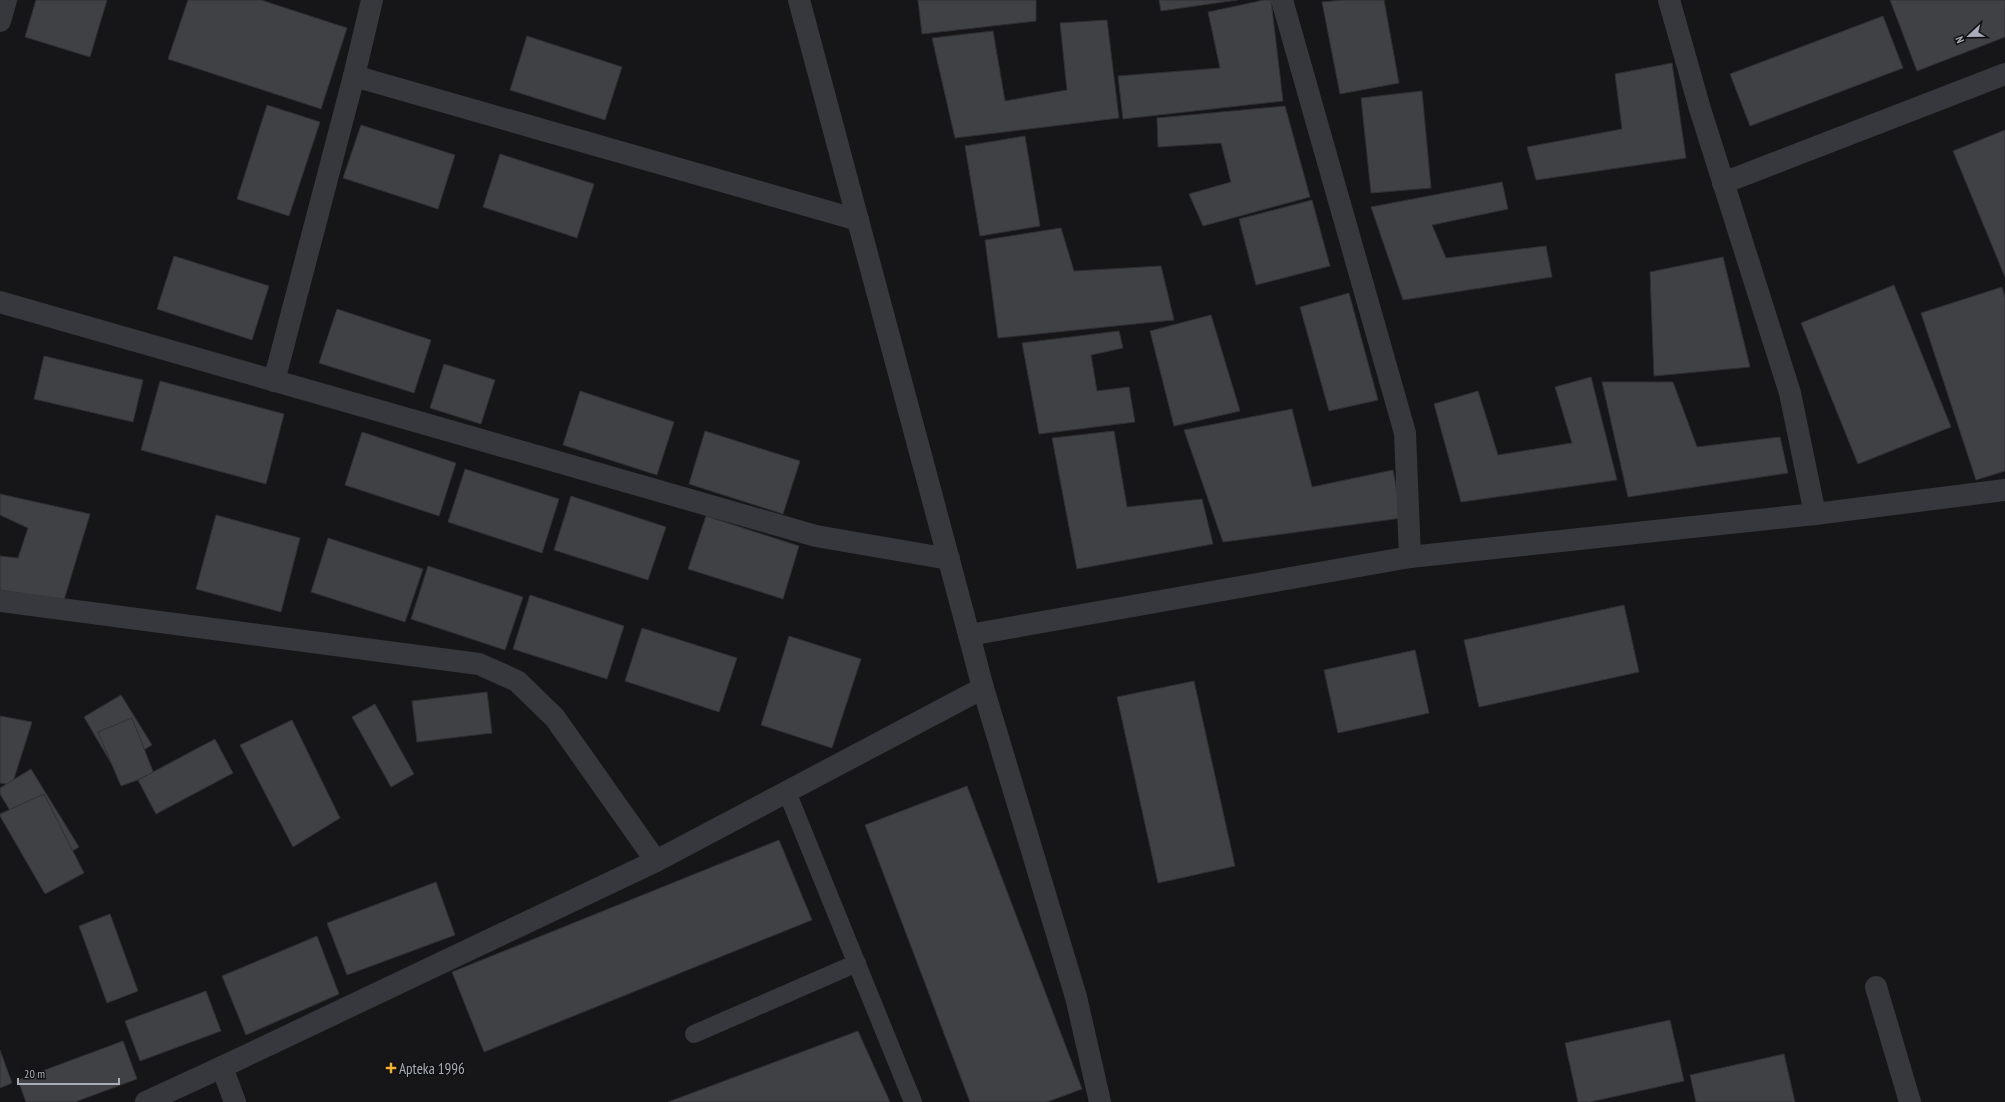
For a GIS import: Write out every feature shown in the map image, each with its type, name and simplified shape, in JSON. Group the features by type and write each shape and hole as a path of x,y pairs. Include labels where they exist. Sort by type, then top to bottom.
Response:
{"street":[{"path":"0,21 6,0"},
{"path":"274,381 354,76 372,0"},
{"path":"799,0 983,688 1076,997 1100,1102"},
{"path":"1282,0 1405,433 1410,557"},
{"path":"1669,0 1724,183 1790,393 1815,514"},
{"path":"1724,183 2005,74"},
{"path":"354,76 858,220"},
{"path":"0,302 816,536 949,559"},
{"path":"969,635 1410,557 1815,514 2005,490"},
{"path":"0,601 479,664 517,681 555,718 656,861"},
{"path":"146,1102 656,861 983,688"},
{"path":"1876,987 1910,1102"},
{"path":"222,1067 235,1102"}],"lane":[{"path":"787,792 913,1102"},
{"path":"694,1034 857,963"}],"building":[{"path":"36,0 107,0 90,57 25,37"},
{"path":"188,0 261,0 347,28 321,109 168,59"},
{"path":"918,0 1036,0 1036,21 922,34"},
{"path":"1159,0 1237,0 1161,11"},
{"path":"1264,0 1271,0 1283,101 1123,119 1118,76 1220,68 1208,12"},
{"path":"1344,0 1384,0 1399,83 1340,94 1322,2"},
{"path":"1890,0 2005,0 2005,37 1917,71"},
{"path":"1883,16 1903,68 1750,126 1730,74"},
{"path":"1107,20 1119,118 955,138 932,38 993,31 1005,101 1067,90 1060,23"},
{"path":"527,36 622,67 605,120 510,90"},
{"path":"1672,63 1686,158 1536,180 1527,147 1622,129 1615,74"},
{"path":"1422,91 1431,188 1371,193 1361,98"},
{"path":"267,105 320,122 289,216 237,199"},
{"path":"1285,106 1310,197 1203,226 1189,194 1231,182 1221,143 1158,147 1157,118"},
{"path":"361,125 455,155 438,209 343,178"},
{"path":"2005,130 2005,277 1953,151"},
{"path":"1025,136 1040,226 980,236 965,146"},
{"path":"500,154 594,184 577,238 483,207"},
{"path":"1502,182 1508,209 1432,225 1446,258 1546,246 1552,277 1403,300 1371,207"},
{"path":"1312,200 1330,266 1256,285 1239,219"},
{"path":"1061,228 1074,271 1161,266 1174,320 998,338 985,240"},
{"path":"174,256 269,286 252,340 157,309"},
{"path":"1723,257 1750,367 1654,376 1650,272"},
{"path":"1894,285 1951,427 1858,464 1801,323"},
{"path":"2002,287 2005,297 2005,471 1976,480 1921,313"},
{"path":"1349,293 1378,400 1329,411 1300,307"},
{"path":"337,309 431,340 414,393 319,363"},
{"path":"1211,315 1240,411 1174,426 1150,331"},
{"path":"1119,331 1123,348 1091,355 1097,391 1129,387 1135,422 1039,434 1022,343"},
{"path":"44,356 143,380 133,422 34,399"},
{"path":"444,364 495,380 481,424 430,408"},
{"path":"1591,377 1617,480 1461,502 1434,404 1478,391 1498,455 1572,443 1555,387"},
{"path":"160,381 284,414 266,484 141,450"},
{"path":"1602,382 1673,382 1697,447 1780,437 1788,473 1628,497"},
{"path":"580,391 674,422 657,475 563,445"},
{"path":"1292,409 1312,487 1393,470 1402,518 1223,542 1184,430"},
{"path":"705,431 800,461 783,514 689,484"},
{"path":"1114,431 1127,507 1202,499 1213,544 1077,569 1052,438"},
{"path":"362,432 456,463 439,516 345,485"},
{"path":"465,469 559,499 542,553 448,522"},
{"path":"0,494 90,514 64,600 0,590 0,556 18,558 28,528 0,515"},
{"path":"571,496 666,527 648,580 554,550"},
{"path":"216,515 300,538 281,612 196,589"},
{"path":"706,516 799,546 783,599 688,569"},
{"path":"328,538 423,569 405,622 311,592"},
{"path":"428,566 523,597 505,650 411,619"},
{"path":"530,595 624,626 607,679 513,649"},
{"path":"1624,605 1639,672 1479,707 1464,640"},
{"path":"642,628 737,658 719,712 625,681"},
{"path":"789,636 861,659 832,748 761,725"},
{"path":"1415,650 1429,713 1338,733 1324,670"},
{"path":"1194,681 1235,866 1158,883 1117,697"},
{"path":"487,692 492,733 417,742 412,701"},
{"path":"121,695 152,745 114,768 84,717"},
{"path":"375,704 414,774 391,787 352,717"},
{"path":"0,716 32,722 12,785 0,783"},
{"path":"132,718 154,774 121,786 98,732"},
{"path":"292,720 340,818 293,847 240,745"},
{"path":"215,739 233,773 156,814 138,780"},
{"path":"31,769 79,847 45,868 0,794 0,788"},
{"path":"967,786 1082,1089 1047,1102 970,1102 865,825"},
{"path":"44,794 84,873 45,894 0,816 0,814"},
{"path":"779,840 812,920 484,1052 452,972"},
{"path":"436,882 455,935 347,975 327,923"},
{"path":"110,914 138,991 107,1003 79,926"},
{"path":"317,936 339,994 246,1035 222,976"},
{"path":"206,991 221,1031 140,1061 125,1021"},
{"path":"1670,1020 1684,1081 1590,1102 1578,1102 1565,1043"},
{"path":"858,1031 890,1102 668,1102"},
{"path":"123,1041 137,1079 75,1102 26,1102 18,1080"},
{"path":"0,1050 12,1083 0,1088"},
{"path":"1784,1054 1795,1102 1696,1102 1690,1075"}],"place":[{"name":"Apteka 1996","path":"391,1068"}]}
